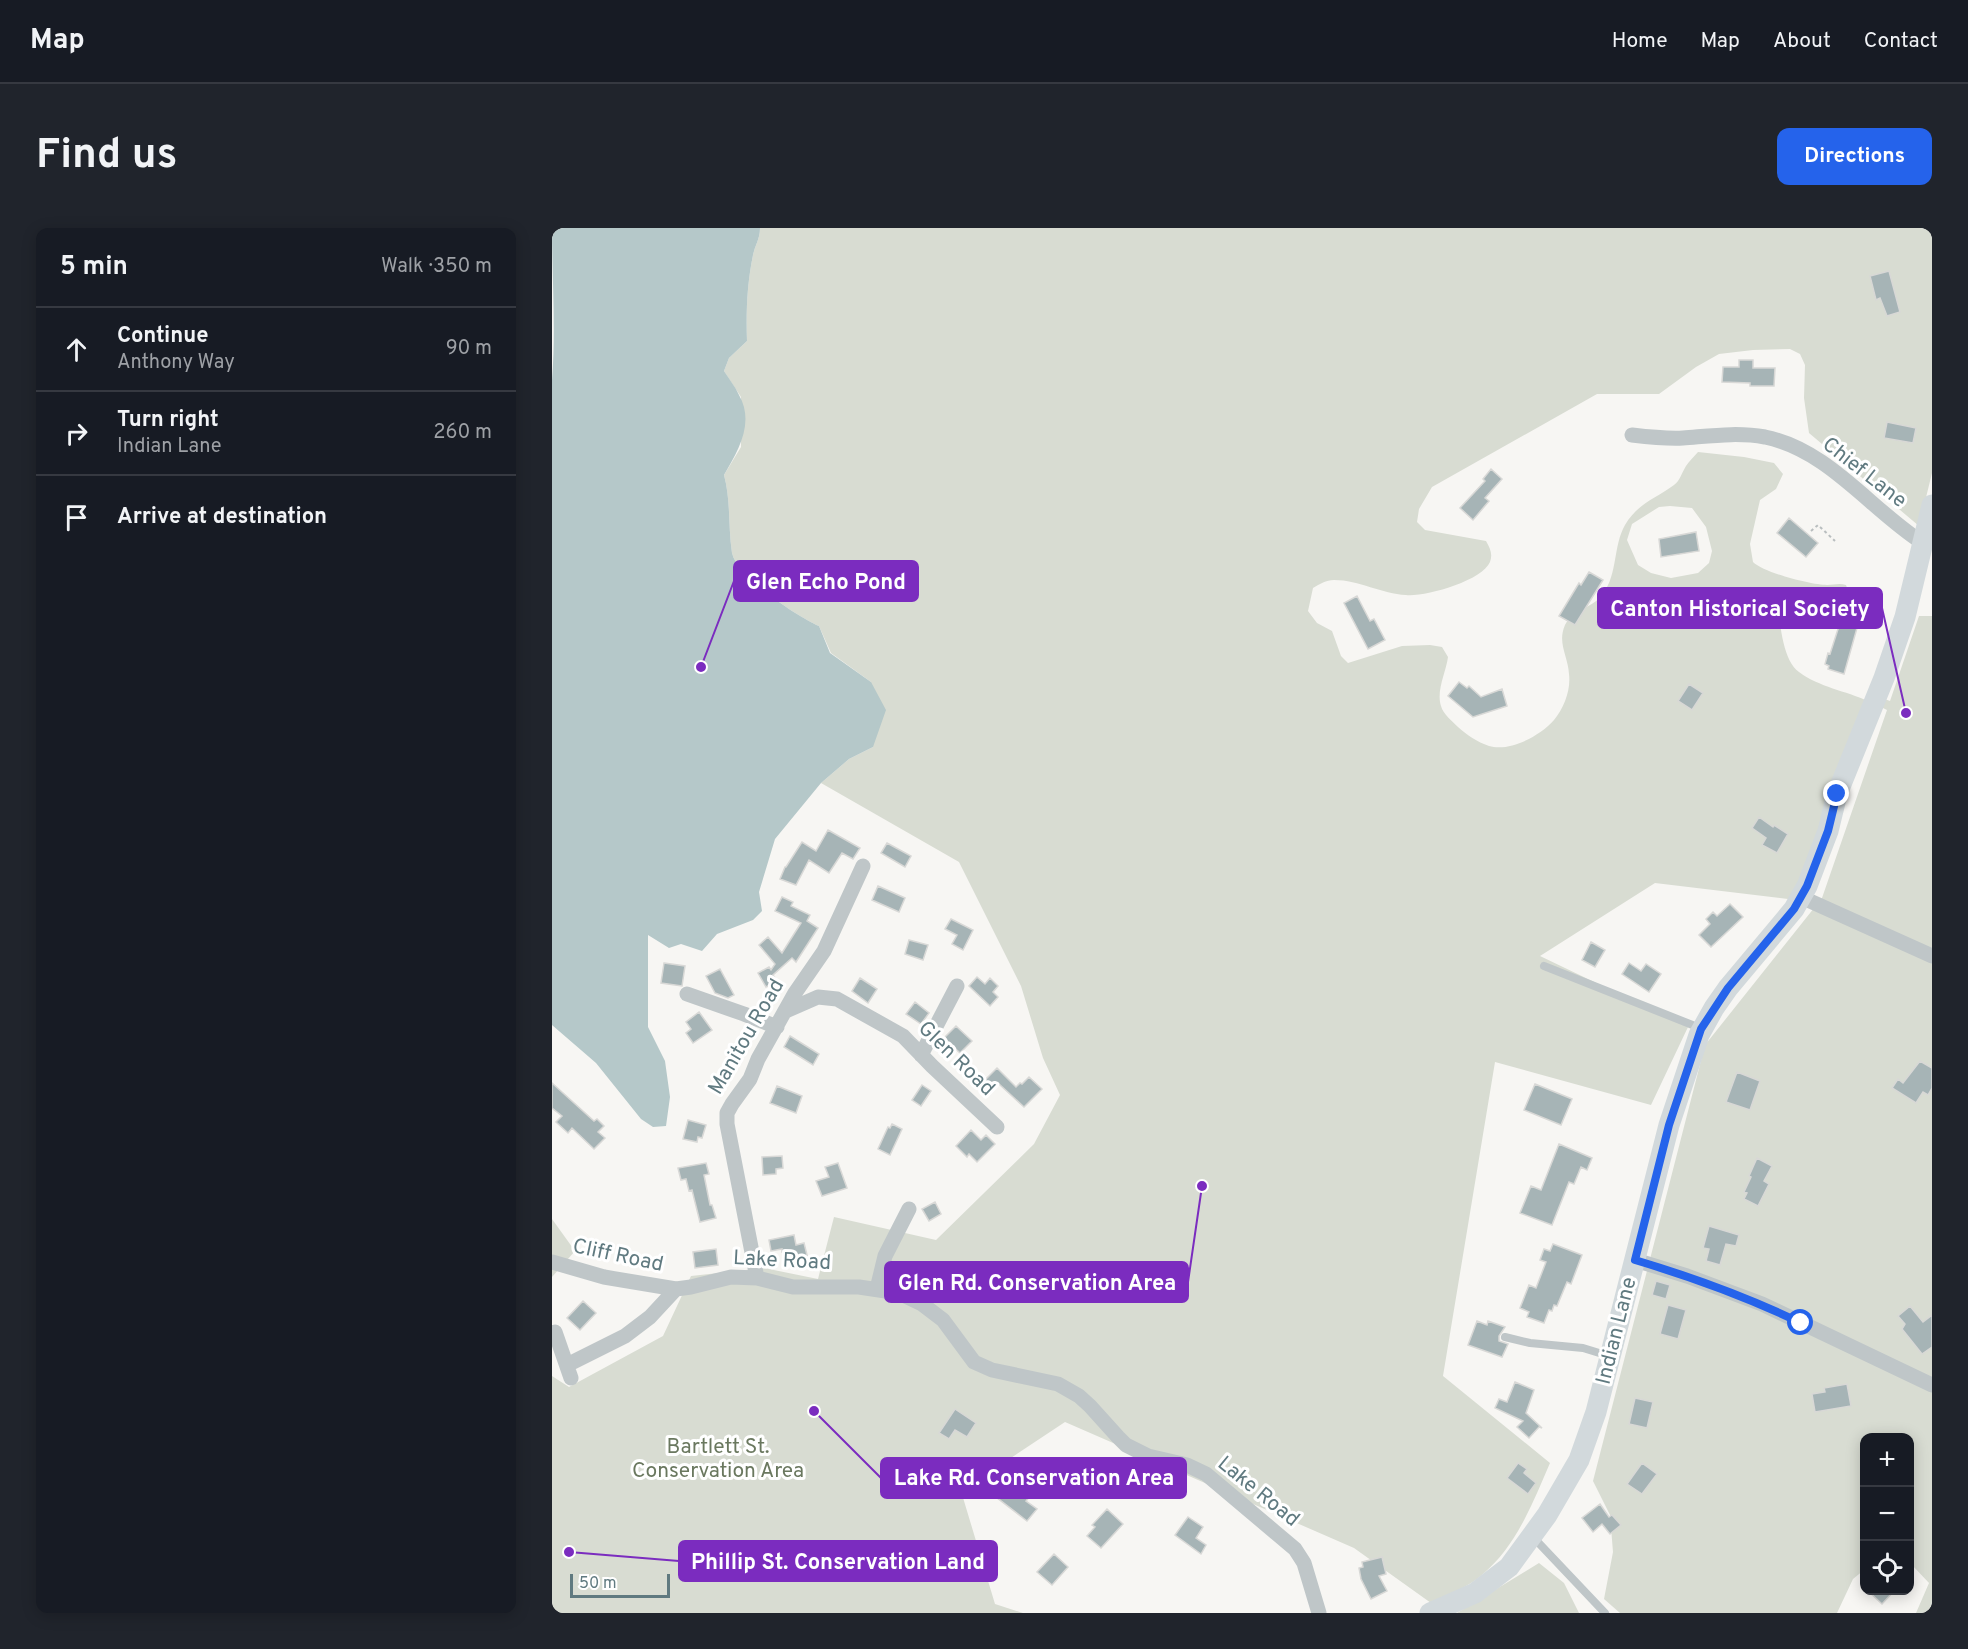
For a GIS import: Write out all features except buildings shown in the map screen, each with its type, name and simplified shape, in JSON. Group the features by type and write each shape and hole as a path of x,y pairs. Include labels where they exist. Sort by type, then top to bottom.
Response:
{"street":[{"name":"Chief Lane","path":"1632,435 1662,438 1741,435 1764,437 1786,443 1829,468 1902,530 1928,542"},
{"name":"Indian Lane","path":"1430,1613 1487,1585 1509,1567 1533,1537 1579,1460 1592,1426 1611,1357 1669,1125 1701,1029 1728,988 1794,909 1818,861 1837,794 1883,680 1905,617 1928,542 1932,505"},
{"name":"Manitou Road","path":"757,1278 727,1124 727,1113 750,1079 758,1059 795,993 824,951 863,866"},
{"path":"1801,897 1932,956"},
{"path":"921,1054 957,986"},
{"path":"687,994 777,1027"},
{"name":"Glen Road","path":"786,1011 818,997 837,999 903,1035 997,1127"},
{"path":"876,1289 885,1256 909,1209"},
{"path":"1635,1260 1687,1276 1762,1304 1932,1385"},
{"name":"Cliff Road","path":"552,1262 604,1277 676,1289"},
{"name":"Lake Road","path":"676,1289 731,1277 757,1278 793,1287 841,1286 876,1289 899,1293 922,1304 942,1320 974,1362 992,1370 1058,1384 1080,1396 1126,1444 1148,1456 1187,1465 1206,1474 1295,1549 1304,1563 1318,1613"},
{"path":"555,1332 569,1371 626,1336 650,1317 676,1289"}],"lane":[{"path":"1544,966 1701,1029"},
{"path":"1505,1337 1530,1344 1582,1348 1611,1357"},
{"path":"1533,1537 1605,1613"}],"path":[{"path":"1811,531 1818,525 1835,541"}],"green space":[{"name":"Bartlett St. Conservation Area","path":"760,228 1932,228 1932,473 1919,526 1809,433 1804,398 1805,365 1800,354 1790,349 1753,350 1719,354 1696,367 1659,394 1597,394 1432,487 1419,509 1417,522 1425,530 1486,541 1491,551 1490,562 1485,569 1465,581 1415,595 1397,594 1352,582 1334,580 1323,582 1313,588 1308,611 1317,623 1332,631 1341,656 1348,663 1402,646 1442,647 1448,657 1440,694 1441,706 1446,715 1465,733 1489,746 1515,745 1541,732 1561,710 1568,692 1569,680 1562,644 1565,625 1573,616 1599,598 1608,586 1621,533 1635,511 1676,483 1687,464 1698,452 1774,463 1783,474 1776,489 1760,500 1750,544 1753,562 1788,578 1827,585 1843,584 1846,585 1847,590 1844,604 1828,616 1821,615 1815,601 1806,593 1777,593 1782,636 1788,657 1793,666 1807,677 1868,701 1796,900 1655,883 1540,956 1688,1027 1651,1105 1495,1062 1443,1376 1550,1463 1523,1522 1505,1550 1483,1574 1458,1590 1431,1603 1354,1548 1065,1422 961,1491 995,1604 1023,1613 552,1613 552,1376 569,1387 663,1336 691,1276 764,1268 818,1279 834,1217 936,1240 1034,1144 1060,1095 1043,1058 1021,986 959,862 821,783 849,759 873,747 871,682 831,653 819,626 783,605 756,584 736,563 732,553 728,494 724,475 741,447 741,397 724,371 729,358 747,341 749,277","holes":["1659,507 1692,508 1706,527 1712,551 1709,563 1698,573 1671,578 1651,573 1638,565 1627,540 1632,524"]},
{"path":"1919,616 1932,616 1932,1613 1916,1613 1929,1583 1914,1567 1914,1433 1860,1433 1860,1573 1853,1579 1837,1613 1620,1613 1604,1599 1613,1552 1610,1515 1593,1481 1705,1045 1822,898 1887,710 1881,707 1882,698 1890,701"},
{"path":"552,1219 575,1251 552,1277"},
{"path":"1539,1563 1564,1583 1579,1613 1457,1613"}],"shaded area":[{"path":"552,228 760,228 749,277 747,341 729,358 724,371 744,405 745,416 743,436 724,475 728,494 732,553 736,563 769,595 819,626 830,653 871,682 886,710 873,747 849,759 821,783 775,839 759,892 762,911 753,920 717,934 702,951 681,944 669,948 648,935 648,1027 665,1061 670,1097 666,1126 653,1127 641,1119 596,1063 552,1025 552,380 554,323"}],"place":[{"name":"Glen Echo Pond","path":"701,667"},
{"name":"Canton Historical Society","path":"1906,713"},
{"name":"Glen Rd. Conservation Area","path":"1202,1186"},
{"name":"Lake Rd. Conservation Area","path":"814,1411"},
{"name":"Phillip St. Conservation Land","path":"569,1552"}],"route":[{"path":"1801,1323 1762,1304 1687,1276 1635,1260 1669,1125 1701,1029 1728,988 1794,909 1818,861 1837,794"}]}
